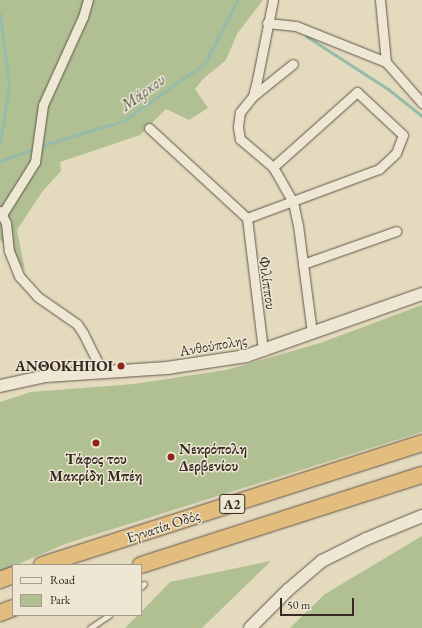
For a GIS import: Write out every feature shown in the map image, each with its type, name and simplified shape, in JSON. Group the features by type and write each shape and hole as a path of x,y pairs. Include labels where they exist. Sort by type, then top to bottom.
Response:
{"highway":[{"name":"Εγνατία Οδός","path":"45,564 422,443"},
{"name":"Εγνατία Οδός","path":"142,565 422,475"},
{"path":"0,580 12,575"},
{"path":"0,613 12,608"}],"street":[{"path":"88,0 83,17 43,105 35,162 2,212 9,251 19,276 38,296 77,324 84,333 103,373"},
{"path":"253,96 273,0"},
{"path":"380,0 386,62"},
{"path":"267,23 296,26 386,62 422,103"},
{"path":"293,64 253,96 240,112 240,139 273,167 293,202 312,333"},
{"path":"149,128 247,218 379,169 396,153 402,142 403,135 357,92 273,167"},
{"name":"Φιλίππου","path":"247,218 263,351"},
{"path":"303,264 396,231"},
{"name":"Ανθούπολης","path":"0,386 46,376 103,373 194,365 263,351 422,294"},
{"path":"250,628 288,590 322,561 366,539 422,516"}],"lane":[{"path":"90,628 108,616"}],"green space":[{"path":"0,0 263,0 237,34 226,60 203,79 195,89 208,108 189,120 166,109 140,135 60,162 61,171 42,192 17,230 25,270 0,240"},
{"name":"Νεκρόπολη Δερβενίου","path":"422,305 422,432 65,544 19,564 12,564 12,567 0,572 0,402 31,392 134,384 226,370 320,343"},
{"path":"422,536 422,628 290,628 325,594"},
{"path":"271,561 202,628 125,628 137,616 142,616 142,611 170,582"}],"waterway":[{"name":"Μάρκου","path":"40,146 123,121 205,63 237,0"},
{"name":"Μάρκου","path":"0,14 9,86 0,142"},
{"name":"Μάρκου","path":"306,36 388,89 422,116"},
{"name":"Μάρκου","path":"0,161 35,148"}],"place":[{"name":"ΑΝΘΟΚΗΠΟΙ","path":"121,366"},
{"name":"Τάφος του Μακρίδη Μπέη","path":"96,443"},
{"name":"Νεκρόπολη Δερβενίου","path":"171,457"}]}
